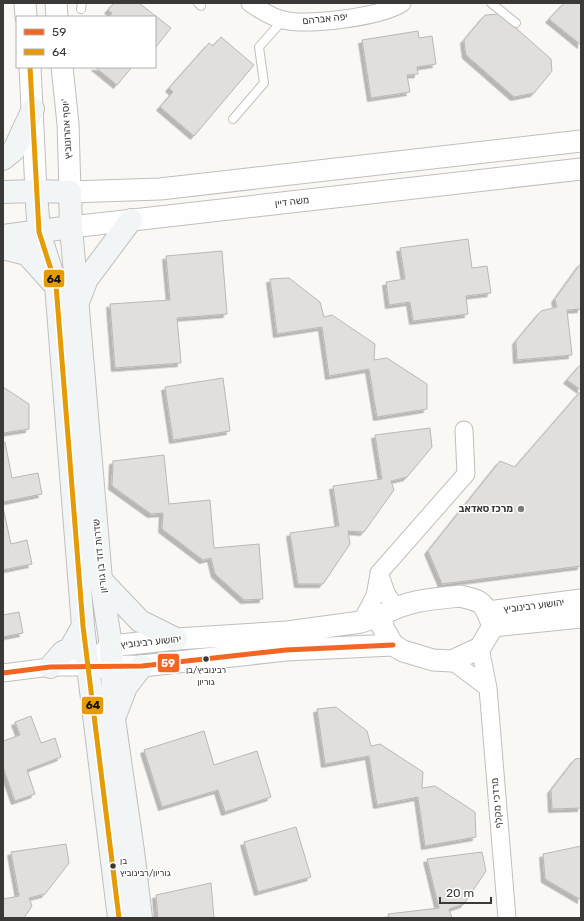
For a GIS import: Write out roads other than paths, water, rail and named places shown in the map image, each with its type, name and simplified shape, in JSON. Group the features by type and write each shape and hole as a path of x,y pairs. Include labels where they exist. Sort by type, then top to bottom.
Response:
{"main road":[{"path":"3,159 14,150 33,109"},
{"path":"36,191 39,232 56,285 82,626 119,918"},
{"path":"3,192 70,192"},
{"name":"שדרות דוד בן גוריון","path":"70,192 77,305 102,580 111,657 114,720 141,918"},
{"path":"77,305 87,279 131,220"},
{"name":"משה דיין","path":"3,236 71,227"},
{"path":"3,248 27,254 56,285"},
{"path":"102,580 140,621 176,639"},
{"path":"50,667 63,652 70,649 82,626"},
{"path":"114,720 126,687 142,666"}],"street":[{"path":"25,3 26,16"},
{"path":"56,3 57,16"},
{"name":"יפה אברהם","path":"250,3 266,13 283,20 309,22 376,14 402,3"},
{"path":"30,68 36,191"},
{"name":"יוסף אהרונוביץ'","path":"62,68 68,124 70,192"},
{"path":"70,192 160,189 581,142"},
{"name":"משה דיין","path":"71,227 581,169"},
{"path":"361,622 375,596 379,573 466,474 464,430"},
{"path":"379,573 389,606 382,626 393,645 403,652 416,657 452,661 480,648 490,619 479,601 460,596 389,606"},
{"name":"יהושוע רבינוביץ","path":"490,619 581,600"},
{"name":"יהושוע רבינוביץ","path":"87,667 111,657 176,639 287,632 361,622 389,606"},
{"name":"יהושוע רבינוביץ","path":"490,619 581,617"},
{"path":"111,657 142,666 286,650 393,645"},
{"name":"מרדכי מקלף","path":"480,648 488,688 507,918"},
{"path":"452,661 488,688"},
{"path":"3,673 50,667 87,667"}],"lane":[{"path":"491,3 516,23"},
{"path":"233,119 264,83 259,46 283,20"}],"place":[{"name":"מרכז סאדאב","path":"521,509"},
{"name":"רבינוביץ/בן גוריון","path":"206,659"},
{"name":"בן גוריון/רבינוביץ","path":"113,866"}]}
